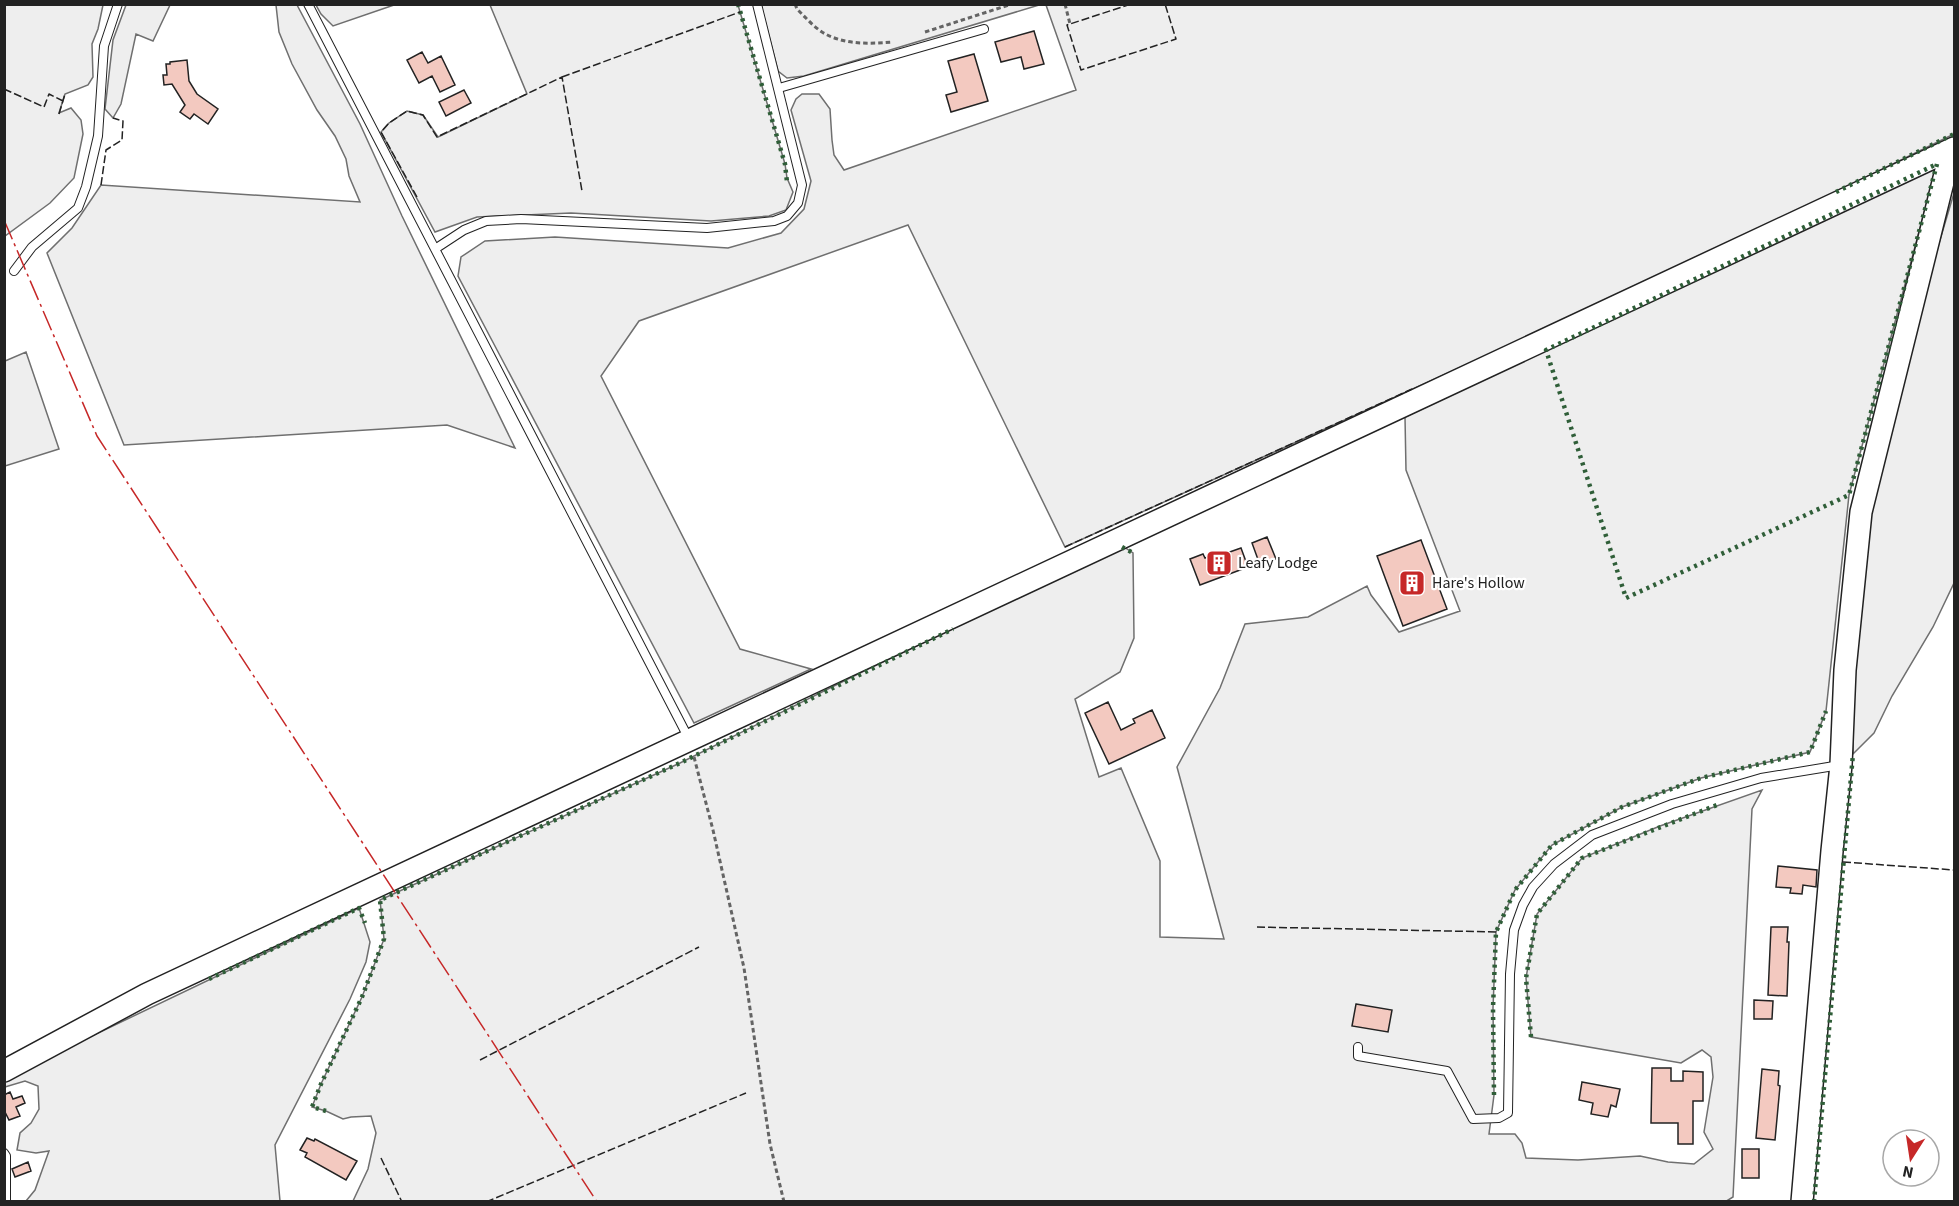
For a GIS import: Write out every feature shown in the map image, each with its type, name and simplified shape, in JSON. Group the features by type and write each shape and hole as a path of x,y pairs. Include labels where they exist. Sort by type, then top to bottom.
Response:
{"street":[{"path":"4,1071 147,994 1953,149"},
{"path":"1802,1202 1841,765 1845,670 1861,512 1953,149"}],"lane":[{"path":"14,271 32,247 78,208 82,198 98,136 104,46 118,4"},
{"path":"308,4 690,741"},
{"path":"435,249 464,230 486,221 521,219 707,228 764,222 787,216 798,203 802,185 757,4"},
{"path":"778,88 984,29"},
{"path":"1358,1047 1358,1056 1447,1071 1473,1119 1499,1118 1509,1113 1510,974 1514,930 1523,905 1533,887 1554,864 1592,836 1672,804 1761,778 1841,765"},
{"path":"4,1153 6,1156 6,1202"}],"path":[{"path":"795,4 797,9 823,32 839,39 876,44 897,41"},
{"path":"924,32 1012,4"},
{"path":"1065,4 1071,24"},
{"path":"690,741 744,968 770,1144 784,1202"}],"shaded area":[{"path":"5,4 103,5 92,44 93,77 88,85 65,94 59,113 71,108 81,120 83,134 74,178 50,203 5,236"},
{"path":"126,5 170,5 153,41 136,34 121,104 113,118 105,109 113,40"},
{"path":"276,5 297,5 360,124 402,216 515,448 447,425 124,445 47,253 72,228 101,185 360,202 349,176 346,159 335,136 317,110 292,64 279,32"},
{"path":"316,5 394,5 333,26"},
{"path":"490,5 738,5 785,164 787,178 793,192 786,210 769,216 711,221 571,213 477,217 435,232 381,132 389,123 407,111 423,115 438,137 527,94"},
{"path":"761,5 1039,5 804,76 787,78 778,71"},
{"path":"1046,5 1954,5 1954,134 1624,296 1549,327 1065,547 908,225 639,321 601,376 740,649 811,669 694,723 458,276 461,257 485,241 555,237 728,248 781,233 804,209 811,181 791,110 796,99 802,94 819,94 830,109 834,155 844,170 1076,90"},
{"path":"1937,164 1849,495 1826,711 1810,752 1701,778 1622,807 1552,845 1515,890 1496,932 1493,1008 1494,1095 1489,1134 1515,1134 1522,1143 1526,1158 1578,1160 1640,1156 1668,1162 1694,1164 1713,1149 1704,1132 1713,1077 1711,1057 1702,1050 1681,1063 1531,1037 1526,978 1537,914 1582,858 1660,826 1762,790 1752,809 1733,1197 1725,1202 353,1201 368,1169 376,1133 371,1116 343,1119 312,1107 362,997 384,939 380,900 680,763 866,670 1124,547 1133,553 1134,638 1120,672 1075,699 1099,777 1121,768 1160,861 1160,937 1224,939 1177,767 1220,688 1245,624 1308,617 1367,586 1371,595 1399,632 1460,611 1406,470 1405,417"},
{"path":"1954,193 1954,583 1933,627 1892,696 1874,733 1853,754 1854,653 1868,515 1931,270"},
{"path":"26,352 59,449 5,466 5,361"},
{"path":"359,908 370,942 366,962 350,999 275,1145 280,1201 26,1201 35,1190 49,1151 36,1153 17,1150 20,1133 31,1123 39,1109 38,1086 25,1081 5,1087 5,1081 48,1057"}],"building":[{"path":"1034,31 1044,64 1024,69 1021,57 1001,62 995,42"},
{"path":"422,52 428,63 441,56 455,85 440,92 432,76 419,83 407,60"},
{"path":"974,54 988,101 951,112 946,95 957,92 948,61"},
{"path":"187,60 189,81 197,94 218,109 208,124 194,114 190,119 180,112 185,105 172,84 164,85 163,75 167,75 166,64"},
{"path":"464,90 471,103 446,116 439,102"},
{"path":"1267,537 1276,559 1260,565 1252,543"},
{"name":"Hare's Hollow","path":"1421,540 1447,609 1403,626 1377,556"},
{"name":"Leafy Lodge","path":"1241,548 1248,567 1200,585 1190,559 1203,554 1205,558 1223,551 1224,554"},
{"path":"1108,702 1121,730 1135,723 1133,719 1152,710 1165,738 1109,764 1085,713"},
{"path":"1778,866 1817,870 1816,887 1803,885 1802,894 1790,893 1791,888 1776,887"},
{"path":"1771,927 1788,927 1787,996 1768,995"},
{"path":"1754,1000 1773,1001 1772,1019 1754,1019"},
{"path":"1356,1004 1392,1010 1388,1032 1352,1026"},
{"path":"1652,1068 1671,1068 1671,1081 1683,1081 1683,1071 1703,1072 1703,1101 1693,1101 1693,1144 1678,1144 1678,1123 1651,1123"},
{"path":"1762,1069 1779,1071 1778,1085 1780,1086 1775,1140 1756,1138"},
{"path":"1582,1082 1620,1089 1616,1107 1611,1105 1608,1117 1591,1114 1593,1103 1579,1100"},
{"path":"10,1092 13,1099 22,1096 25,1103 16,1107 20,1116 9,1120 4,1110 4,1095"},
{"path":"307,1138 314,1141 315,1139 357,1161 346,1180 305,1157 307,1153 300,1150"},
{"path":"1742,1149 1759,1149 1759,1178 1742,1178"},
{"path":"28,1162 31,1171 15,1177 12,1169"}],"hedge":[{"path":"738,4 785,164 787,182"},
{"path":"1836,192 1954,134"},
{"path":"1937,164 1849,495 1626,598 1546,350 1937,164"},
{"path":"1122,547 1133,553"},
{"path":"326,1111 312,1107 362,997 384,939 380,900 680,763 953,629"},
{"path":"1494,1095 1493,1008 1496,932 1515,890 1552,845 1622,807 1701,778 1810,752 1826,711"},
{"path":"1814,1202 1853,754"},
{"path":"1531,1037 1526,978 1537,914 1582,858 1717,805"},
{"path":"209,979 359,908 365,923"}],"fence":[{"path":"1131,4 1067,25 1081,70 1176,39 1165,4"},
{"path":"562,77 740,12"},
{"path":"417,197 381,132 389,123 407,111 423,115 437,137 562,77 582,191"},
{"path":"4,89 44,107 49,94 63,101"},
{"path":"59,114 65,94"},
{"path":"101,185 106,150 122,140 123,121 113,118"},
{"path":"1065,547 1412,389"},
{"path":"1843,862 1954,870"},
{"path":"1257,927 1496,932"},
{"path":"480,1060 699,947"},
{"path":"486,1202 746,1093"},
{"path":"381,1158 402,1202"}],"power":[{"path":"4,220 97,436 597,1202"}],"place":[{"name":"Leafy Lodge","path":"1219,563"},
{"name":"Hare's Hollow","path":"1412,583"}]}
